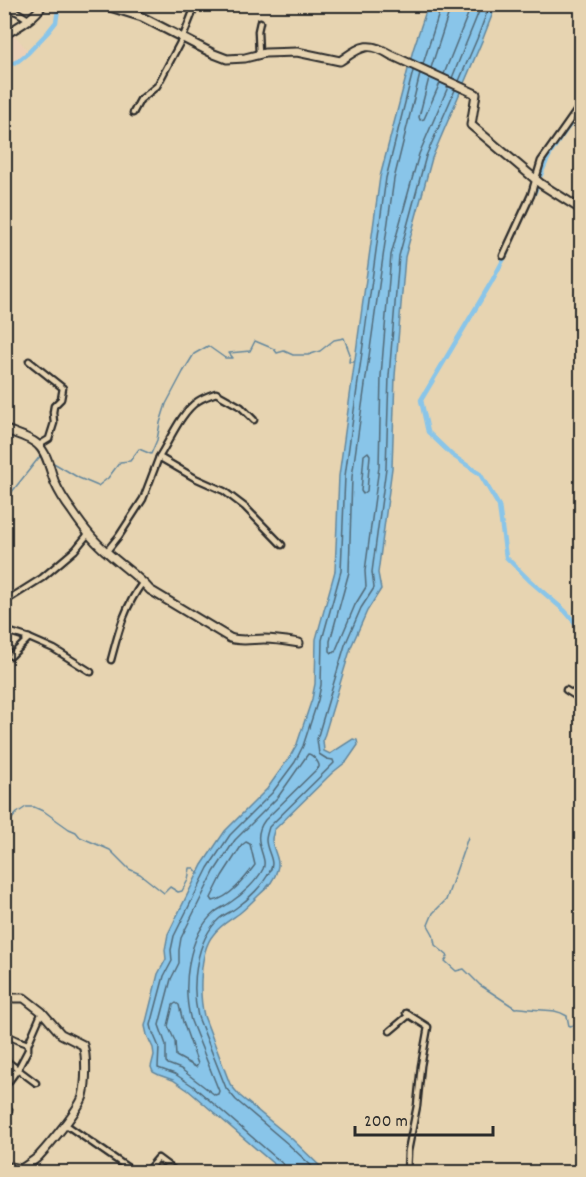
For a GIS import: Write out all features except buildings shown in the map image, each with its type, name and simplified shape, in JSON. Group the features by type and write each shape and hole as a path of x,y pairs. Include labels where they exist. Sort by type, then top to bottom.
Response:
{"street":[{"path":"4,35 28,19 43,4"},
{"path":"100,4 142,17 227,59 297,52 340,61 366,46 378,47 476,94 471,125 535,179 582,210"},
{"path":"133,113 140,100 157,86 183,37 196,4"},
{"path":"5,8 28,19"},
{"path":"259,54 260,22"},
{"path":"503,256 531,195 541,161 582,103"},
{"path":"28,361 63,388 61,399 54,406 54,423 49,439 39,445"},
{"path":"106,552 143,499 159,457 191,407 198,401 216,393 241,407 254,420"},
{"path":"4,429 39,445 50,467 55,484 70,509 106,552 150,590 238,641 267,639 299,643"},
{"path":"159,457 195,478 224,491 245,507 282,544"},
{"path":"4,602 42,578 75,550 89,533"},
{"path":"111,660 120,624 132,597 143,582"},
{"path":"4,630 54,649 91,672"},
{"path":"11,656 29,638"},
{"path":"566,690 582,700"},
{"path":"4,998 24,998 42,1012 61,1034 83,1045 85,1050 83,1098 38,1157 21,1169 11,1167 9,1173"},
{"path":"4,1088 28,1050 28,1044 42,1012"},
{"path":"390,1031 407,1014 428,1027 408,1151 407,1173"},
{"path":"4,1034 28,1044"},
{"path":"4,1059 36,1083"},
{"path":"65,1124 134,1173"},
{"path":"147,1173 158,1158 174,1170"}],"shaded area":[{"path":"12,32 28,51 14,62 5,51 4,38"}],"water":[{"path":"428,5 496,5 432,158 405,257 395,376 392,468 378,573 381,589 367,611 351,647 323,740 324,751 330,754 353,739 357,740 358,745 347,761 274,830 272,843 277,858 276,874 267,888 216,931 208,942 201,974 204,1016 230,1084 240,1096 292,1139 326,1172 283,1172 189,1091 173,1080 153,1072 151,1067 153,1048 145,1026 158,974 166,959 168,934 202,865 225,831 267,789 289,758 297,744 312,699 315,684 316,639 335,571 339,476 380,177 413,50"}],"waterway":[{"path":"4,67 18,61 48,32 56,22 59,4"},
{"path":"541,175 554,149 582,108"},
{"path":"515,234 538,185"},
{"path":"507,253 421,400 428,432 452,455 480,474 499,506 506,557 565,611 582,631"},
{"path":"52,462 98,486 108,478 120,462 130,461 139,449 151,454 166,404 194,354 208,346 225,358 233,358 229,353 250,351 255,341 274,349 277,353 284,351 293,355 308,355 320,351 334,340 344,338 350,354 349,362 354,362"},
{"path":"4,496 11,493 41,455"},
{"path":"4,822 10,821 26,807 34,807 76,832 80,837 110,850 129,869 140,874 164,893 170,887 178,892 182,891 188,880 190,868 194,868 199,874"},
{"path":"468,837 446,900 433,913 428,925 435,945 448,956 445,961 456,971 464,969 480,985 515,1008 558,1012 567,1016 569,1026 582,1024"}]}
